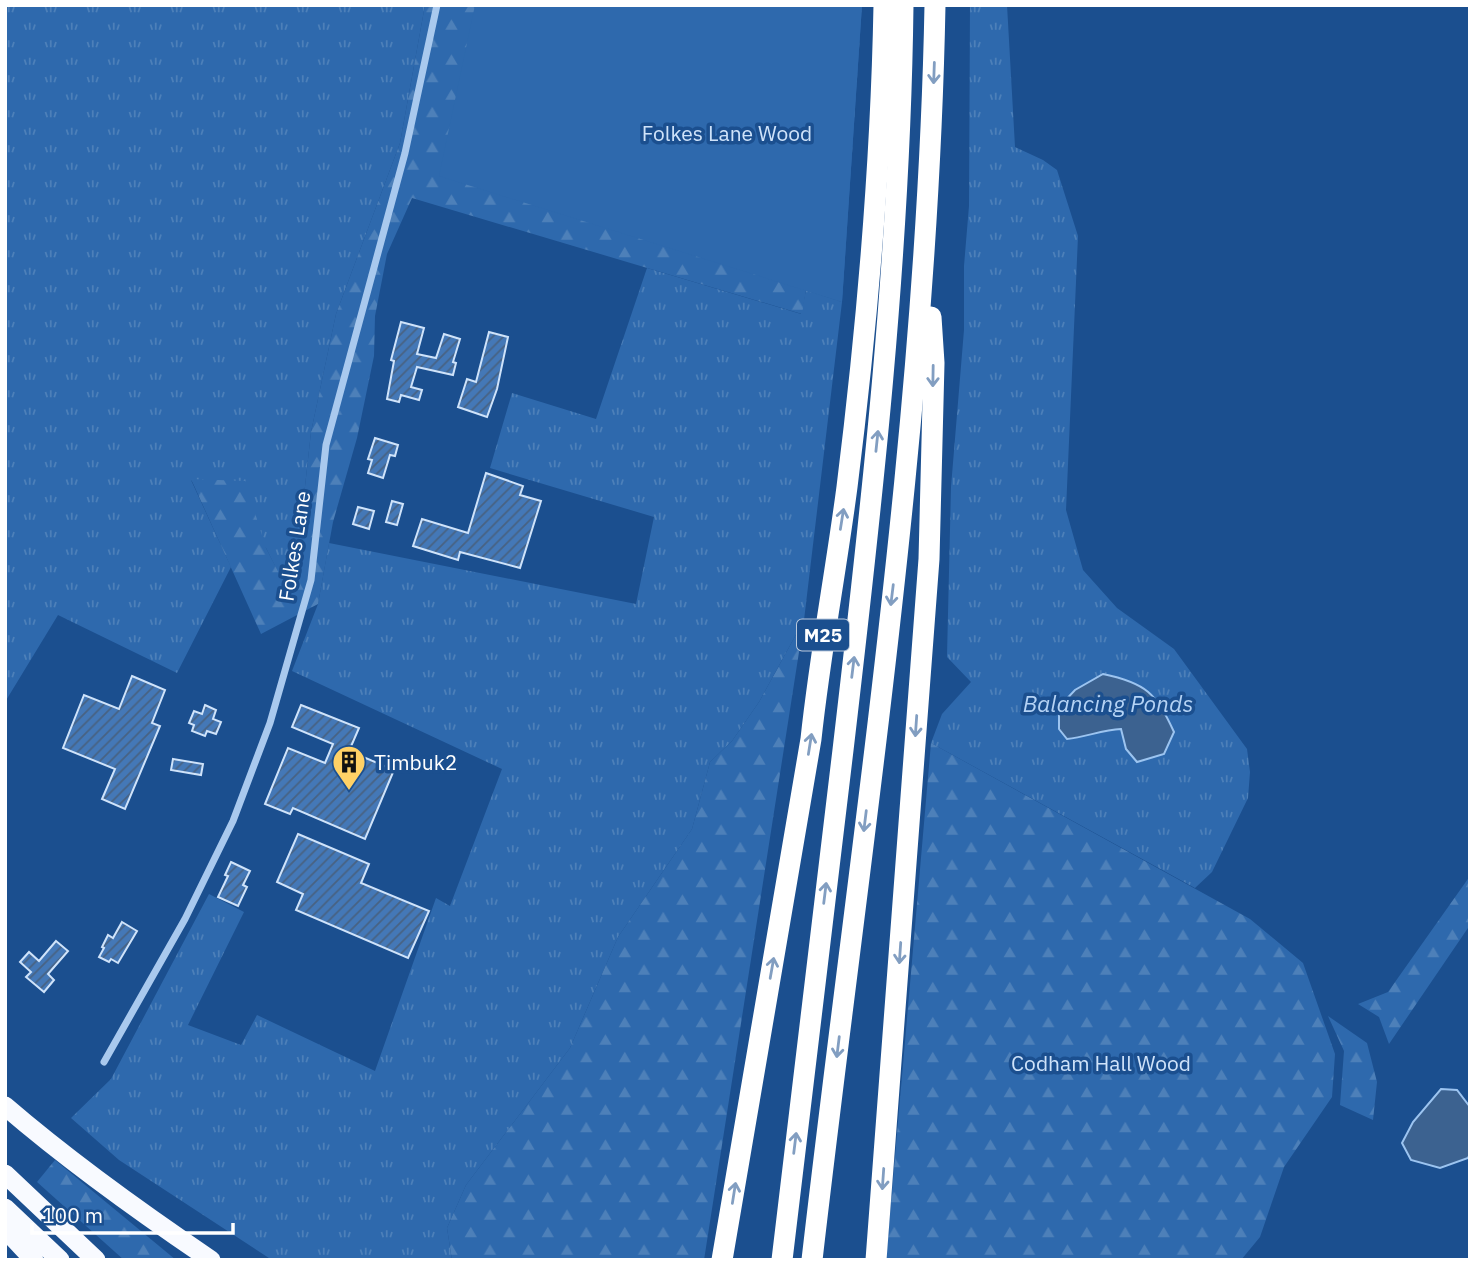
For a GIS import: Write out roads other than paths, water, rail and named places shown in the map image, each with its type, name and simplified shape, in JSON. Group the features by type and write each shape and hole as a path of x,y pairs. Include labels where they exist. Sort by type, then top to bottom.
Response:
{"highway":[{"name":"M25","path":"722,1260 809,751 822,642 847,486 870,263 884,5"},
{"name":"M25","path":"782,1260 877,444 893,258 903,5"},
{"path":"812,1260 897,551 927,235 935,5"},
{"path":"876,1260 929,559 934,363 927,235"},
{"path":"5,1106 42,1138 211,1260"},
{"path":"5,1174 96,1260"},
{"path":"5,1208 60,1260"},
{"path":"5,1229 34,1260"}],"street":[{"name":"Folkes Lane","path":"104,1062 191,907 233,821 270,723 311,580 326,445 405,153 437,5"}],"water":[{"name":"Balancing Ponds","path":"1103,674 1130,681 1155,699 1174,732 1164,754 1137,762 1126,749 1121,729 1067,739 1059,729 1059,707 1075,690"},
{"path":"1441,1089 1457,1090 1470,1107 1470,1154 1468,1158 1440,1168 1411,1160 1402,1143 1413,1122"}],"place":[{"name":"Timbuk2","path":"349,792"}],"park label":[{"name":"Folkes Lane Wood","path":"727,133"},
{"name":"Codham Hall Wood","path":"1101,1063"}]}
